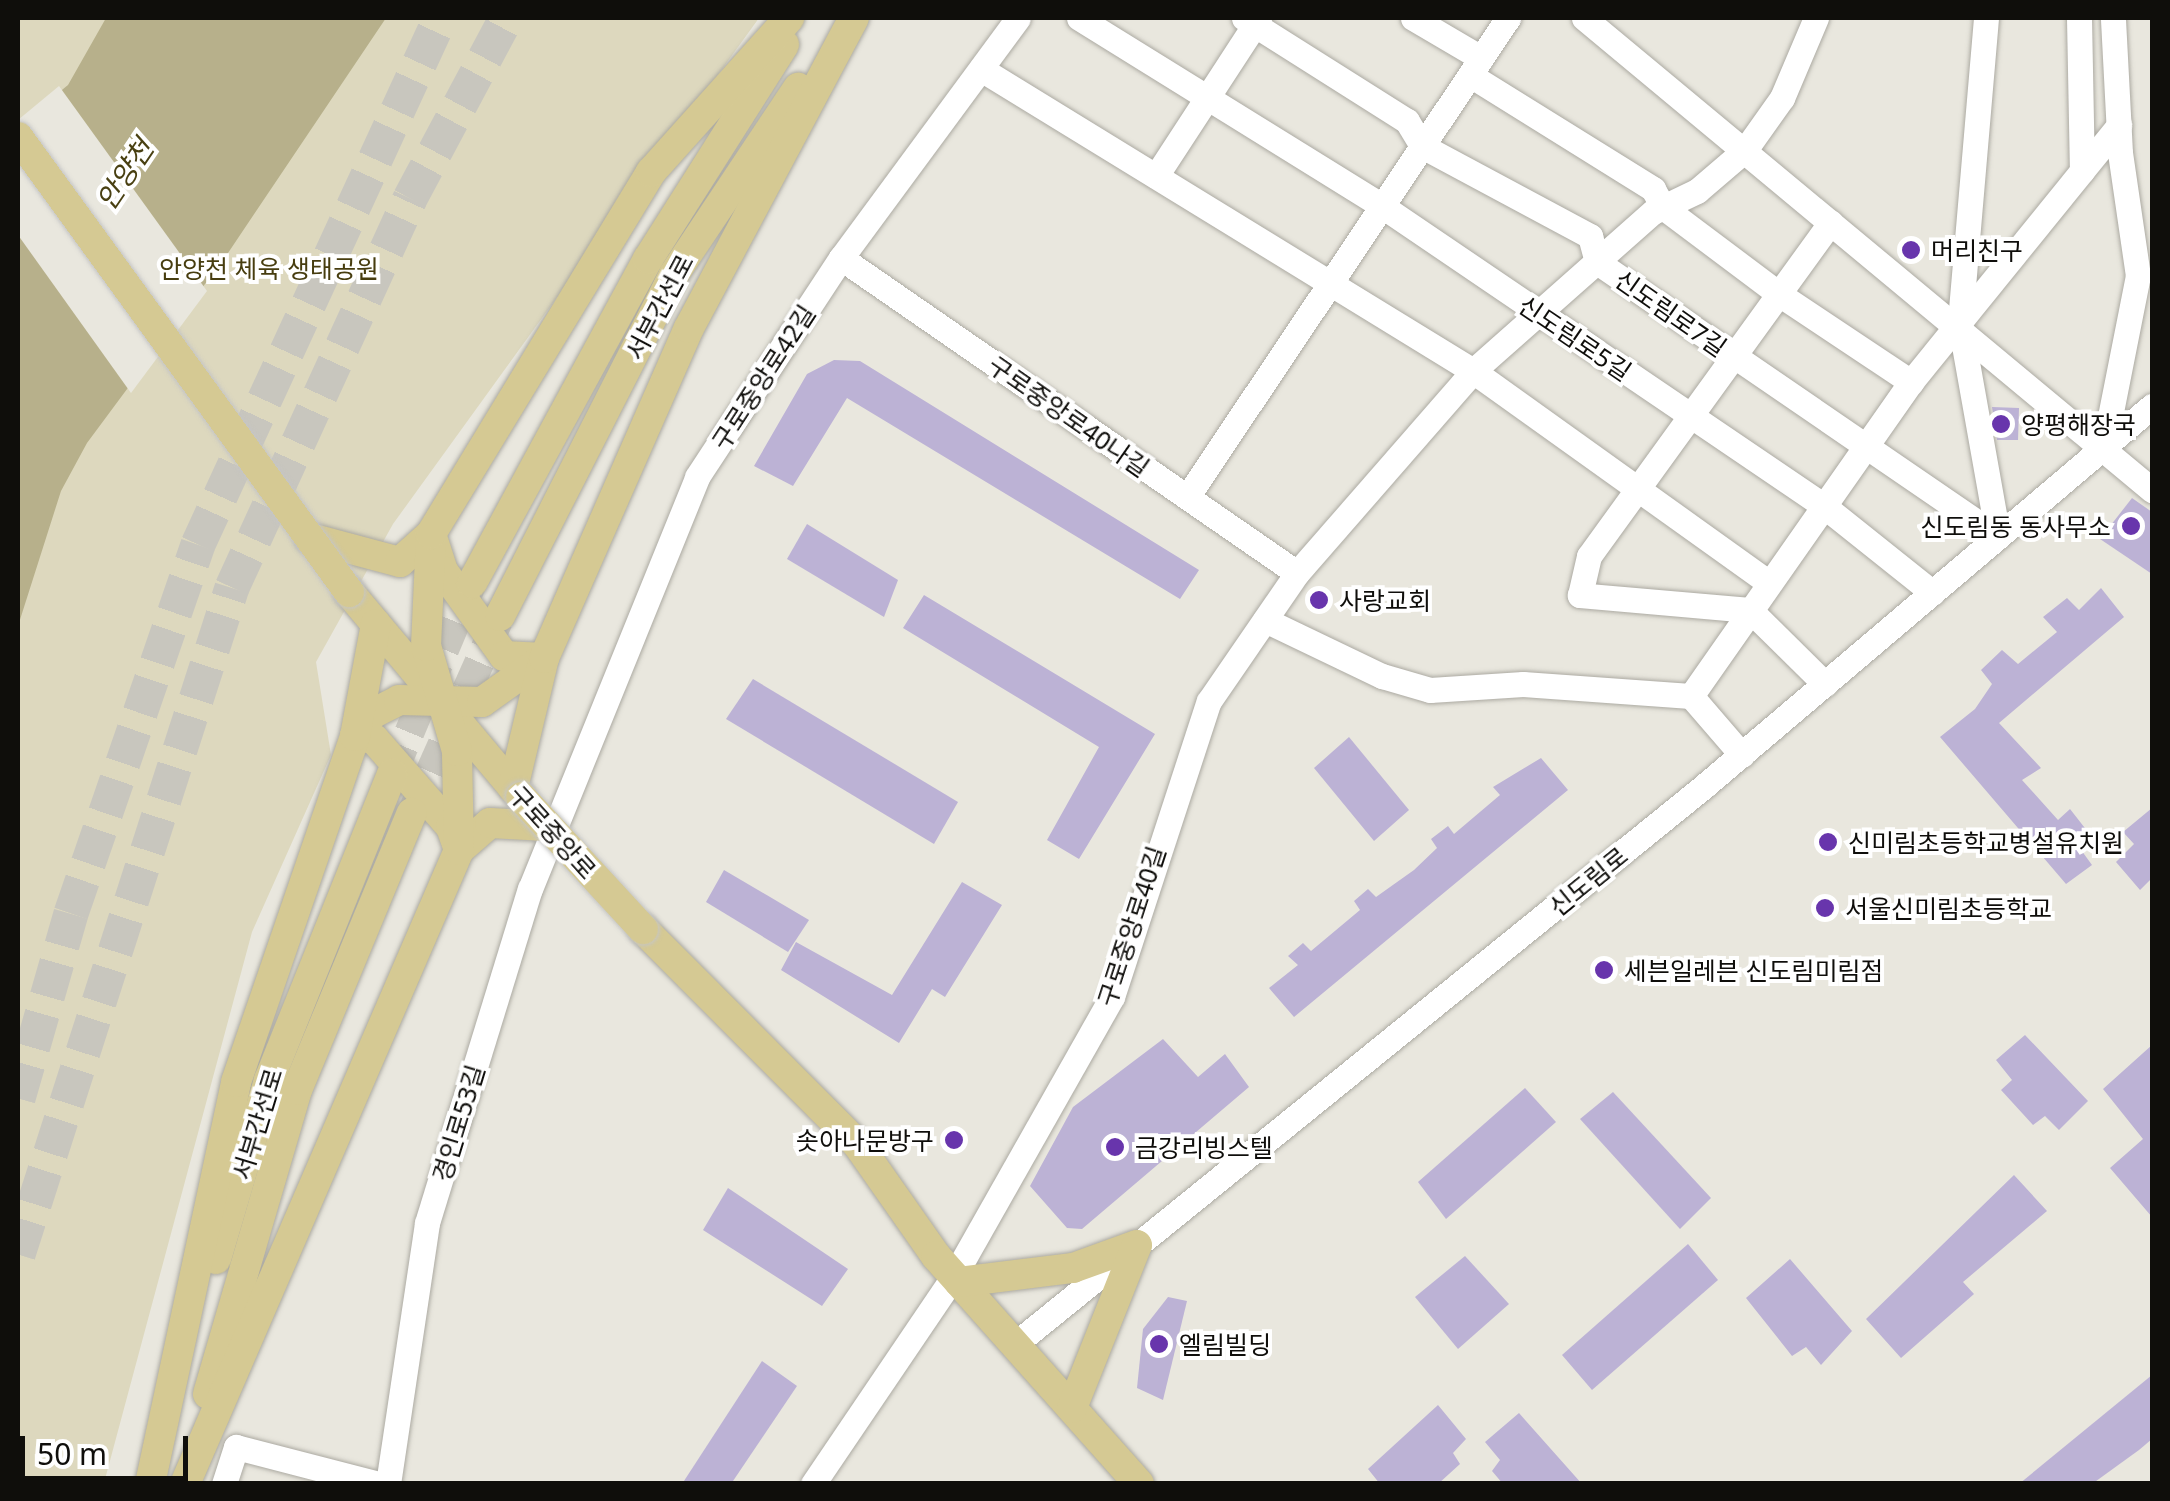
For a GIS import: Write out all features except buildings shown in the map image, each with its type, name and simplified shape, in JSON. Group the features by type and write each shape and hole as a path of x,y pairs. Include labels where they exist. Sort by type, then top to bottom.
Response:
{"main road":[{"path":"310,538 388,562 400,562 431,534 651,172 790,18"},
{"name":"서부간선로","path":"472,583 648,259 802,18"},
{"path":"517,793 544,658 689,328 851,18"},
{"name":"서부간선로","path":"500,616 674,274 851,18"},
{"name":"구로중앙로","path":"18,137 349,592 546,826 858,1145 957,1279 1140,1484"},
{"path":"431,534 443,571 504,656 544,658"},
{"path":"183,1484 460,850 460,777 426,646 431,534"},
{"path":"150,1484 236,1082 354,736 376,624"},
{"path":"354,736 385,706 482,702 544,658"},
{"path":"354,736 374,738 451,827 460,850"},
{"name":"서부간선로","path":"150,1484 269,1080 392,774"},
{"name":"서부간선로","path":"183,1484 297,1090 412,813"},
{"path":"460,850 490,823 546,826"},
{"path":"957,1279 1073,1268 1137,1246"},
{"path":"1072,1408 1137,1246"}],"street":[{"name":"구로중앙로42길","path":"574,774 697,477 841,258 1018,18"},
{"name":"신도림로5길","path":"1080,18 1382,206 1824,506 1932,593"},
{"path":"1412,18 1653,190 1664,207 1779,294 1911,382"},
{"path":"1188,498 1508,18"},
{"path":"1584,18 1960,323 2152,490"},
{"name":"구로중앙로40길","path":"814,1484 957,1279 1112,998 1208,701 1297,573 1473,371 1596,262 1664,207 1697,192 1745,150 1782,98 1816,18"},
{"path":"1986,18 1960,323 1998,537"},
{"path":"2079,18 2082,170"},
{"path":"2104,448 2138,276 2119,124 2113,18"},
{"path":"1156,176 1253,20"},
{"name":"신도림로7길","path":"1253,20 1407,122 1422,146 1590,236 1596,262 1998,537"},
{"path":"980,69 1473,371 1635,492 1769,583"},
{"path":"1691,696 1911,382 2119,124"},
{"path":"1825,684 1750,610 1580,595 1589,556 1831,222"},
{"name":"구로중앙로40나길","path":"841,258 1297,573"},
{"name":"신도림로","path":"1015,1344 1742,754 2152,406"},
{"path":"1265,620 1382,676 1430,690 1523,684 1691,696 1742,754"},
{"name":"경인로53길","path":"388,1484 427,1223 574,774"},
{"path":"224,1484 236,1446 379,1484"}],"green space":[{"name":"안양천 체육 생태공원","path":"18,18 759,18 393,524 316,662 331,755 252,932 104,1483 18,1483"}],"water":[{"name":"안양천","path":"106,18 386,18 228,253 87,443 61,491 18,626 18,126 68,85"}],"pier":[{"path":"59,86 207,291 131,393 18,235 18,120"}],"tunnel":[{"path":"18,1098 71,913 198,544 440,18"},
{"path":"18,1254 232,587 410,198 506,18"},
{"path":"392,774 472,583"},
{"path":"412,813 500,616"}],"place":[{"name":"머리친구","path":"1911,250"},
{"name":"양평해장국","path":"2001,424"},
{"name":"신도림동 동사무소","path":"2131,526"},
{"name":"사랑교회","path":"1319,600"},
{"name":"신미림초등학교병설유치원","path":"1828,842"},
{"name":"서울신미림초등학교","path":"1825,908"},
{"name":"세븐일레븐 신도림미림점","path":"1604,970"},
{"name":"솟아나문방구","path":"954,1140"},
{"name":"금강리빙스텔","path":"1115,1147"},
{"name":"엘림빌딩","path":"1159,1344"}]}
